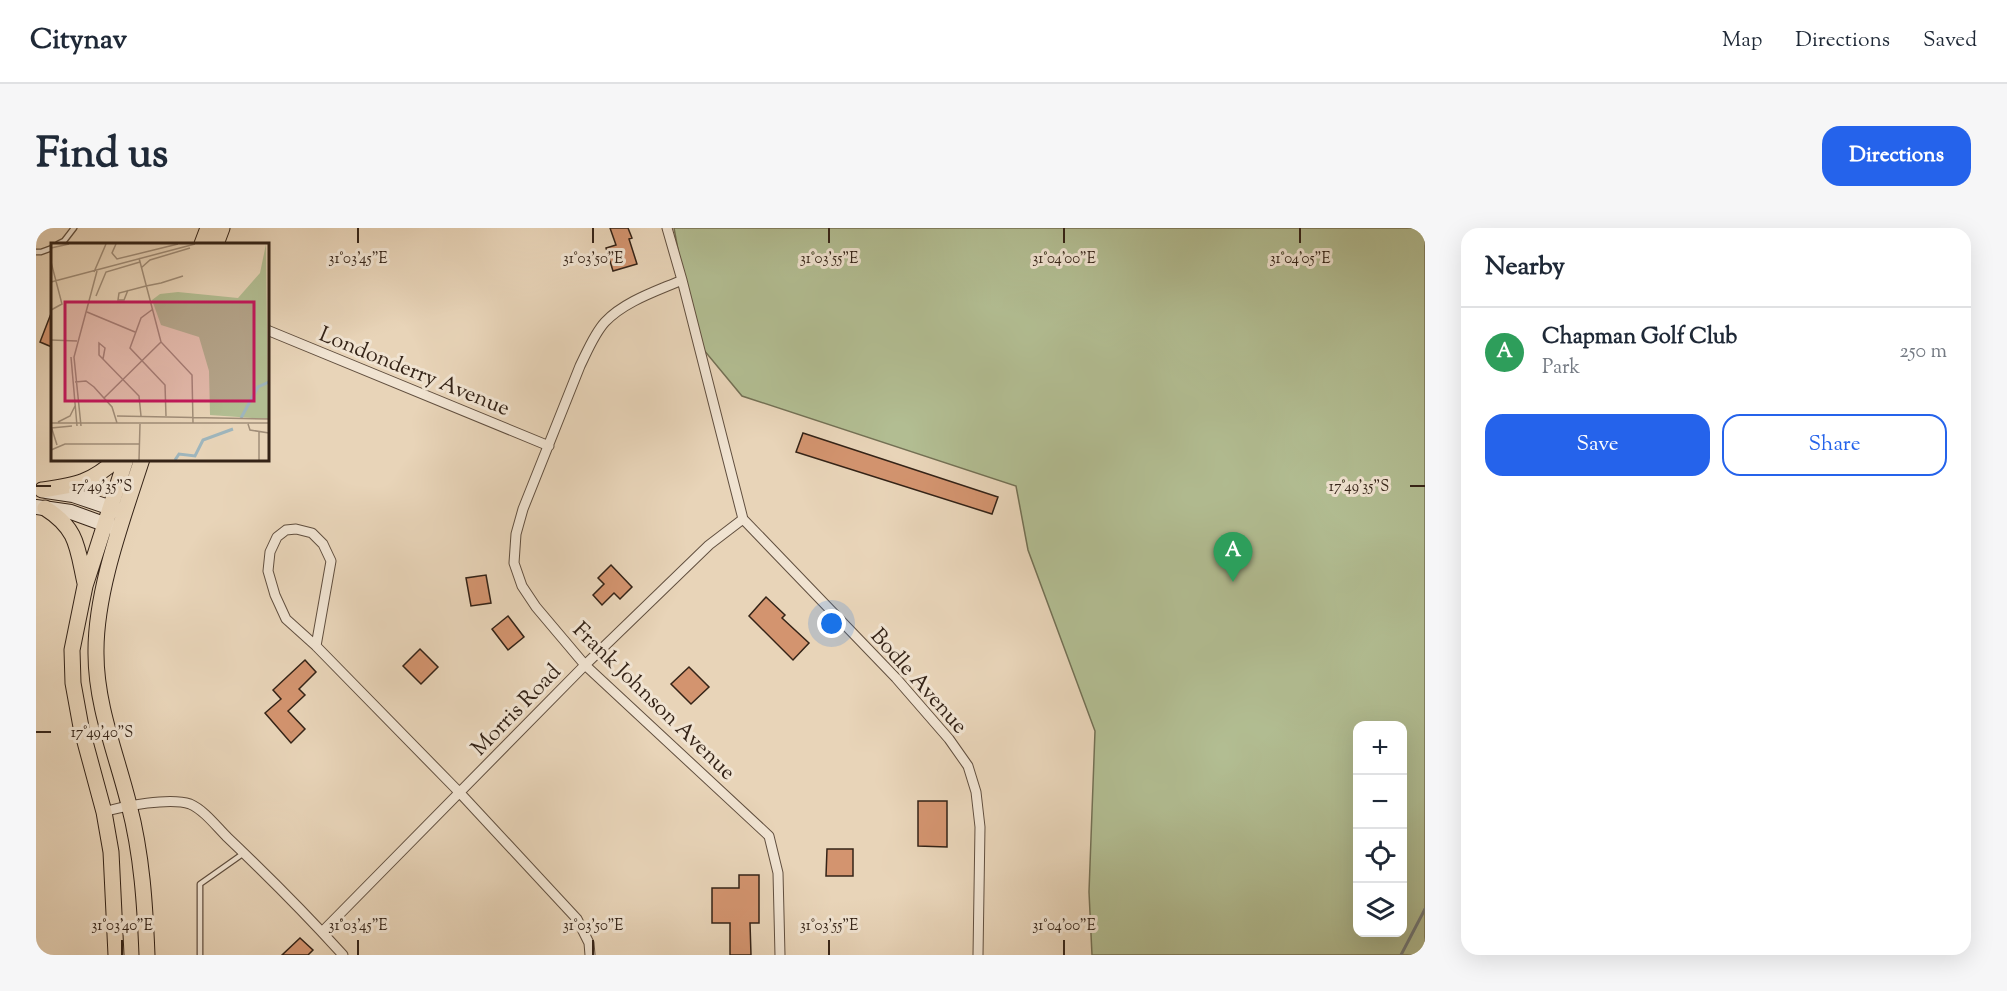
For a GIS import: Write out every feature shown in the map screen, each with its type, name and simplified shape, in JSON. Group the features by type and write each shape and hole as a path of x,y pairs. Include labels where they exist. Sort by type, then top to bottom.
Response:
{"main road":[{"path":"202,243 208,228"},
{"path":"216,243 222,228"},
{"path":"39,490 68,486 93,478 116,460"},
{"path":"116,955 111,852 104,812 81,727 74,683 72,650 85,586 126,460"},
{"path":"142,460 106,579 96,633 96,655 97,678 104,714 138,843 147,955"},
{"path":"39,490 74,495 125,512"},
{"path":"40,508 71,512 120,530"},
{"path":"40,508 60,518 69,527 85,586"}],"street":[{"name":"Bodle Avenue","path":"667,228 743,519 896,678 949,739 968,766 976,792 980,827 978,955"},
{"name":"Frank Johnson Avenue","path":"682,280 624,306 605,322 580,366 523,509 516,534 514,563 522,586 536,607 585,665 769,836 778,873 780,955"},
{"name":"Londonderry Avenue","path":"268,330 549,446"},
{"name":"Morris Road","path":"322,932 585,665 709,545 743,519"},
{"path":"316,646 331,561 323,544 312,533 296,529 286,530 277,537 270,552 268,571 275,595 286,619 316,646 578,919 589,944 590,955"},
{"path":"104,812 129,805 177,802 189,804 199,810 244,853 343,955"}],"lane":[{"path":"60,243 74,228"},
{"path":"36,252 51,248"},
{"path":"200,955 200,884 244,853"}],"green space":[{"path":"674,228 1425,228 1425,955 1092,955 1089,892 1095,731 1028,550 1016,486 742,396 703,349 684,282"}],"building":[{"path":"610,228 628,228 637,264 613,271 606,248 616,245"},
{"path":"51,314 51,347 40,342"},
{"path":"803,433 998,497 992,514 796,452"},
{"path":"611,565 632,587 620,599 614,593 602,605 593,595 604,584 598,578"},
{"path":"486,575 491,603 471,606 466,578"},
{"path":"766,597 785,615 782,618 809,643 793,660 749,616"},
{"path":"508,616 524,637 508,650 492,629"},
{"path":"420,649 438,667 421,684 403,666"},
{"path":"305,660 316,672 299,689 305,695 288,711 305,729 291,743 265,713 281,699 273,690"},
{"path":"689,667 709,687 691,704 671,684"},
{"path":"918,801 947,801 947,847 918,846"},
{"path":"827,849 853,849 853,876 826,876"},
{"path":"739,875 759,875 759,923 750,923 751,955 730,955 730,923 712,923 712,888 739,888"},
{"path":"300,938 313,950 308,955 282,955"}],"waterway":[{"path":"1401,955 1425,909"}],"place":[{"name":"Chapman Golf Club","path":"1233,582"}]}
